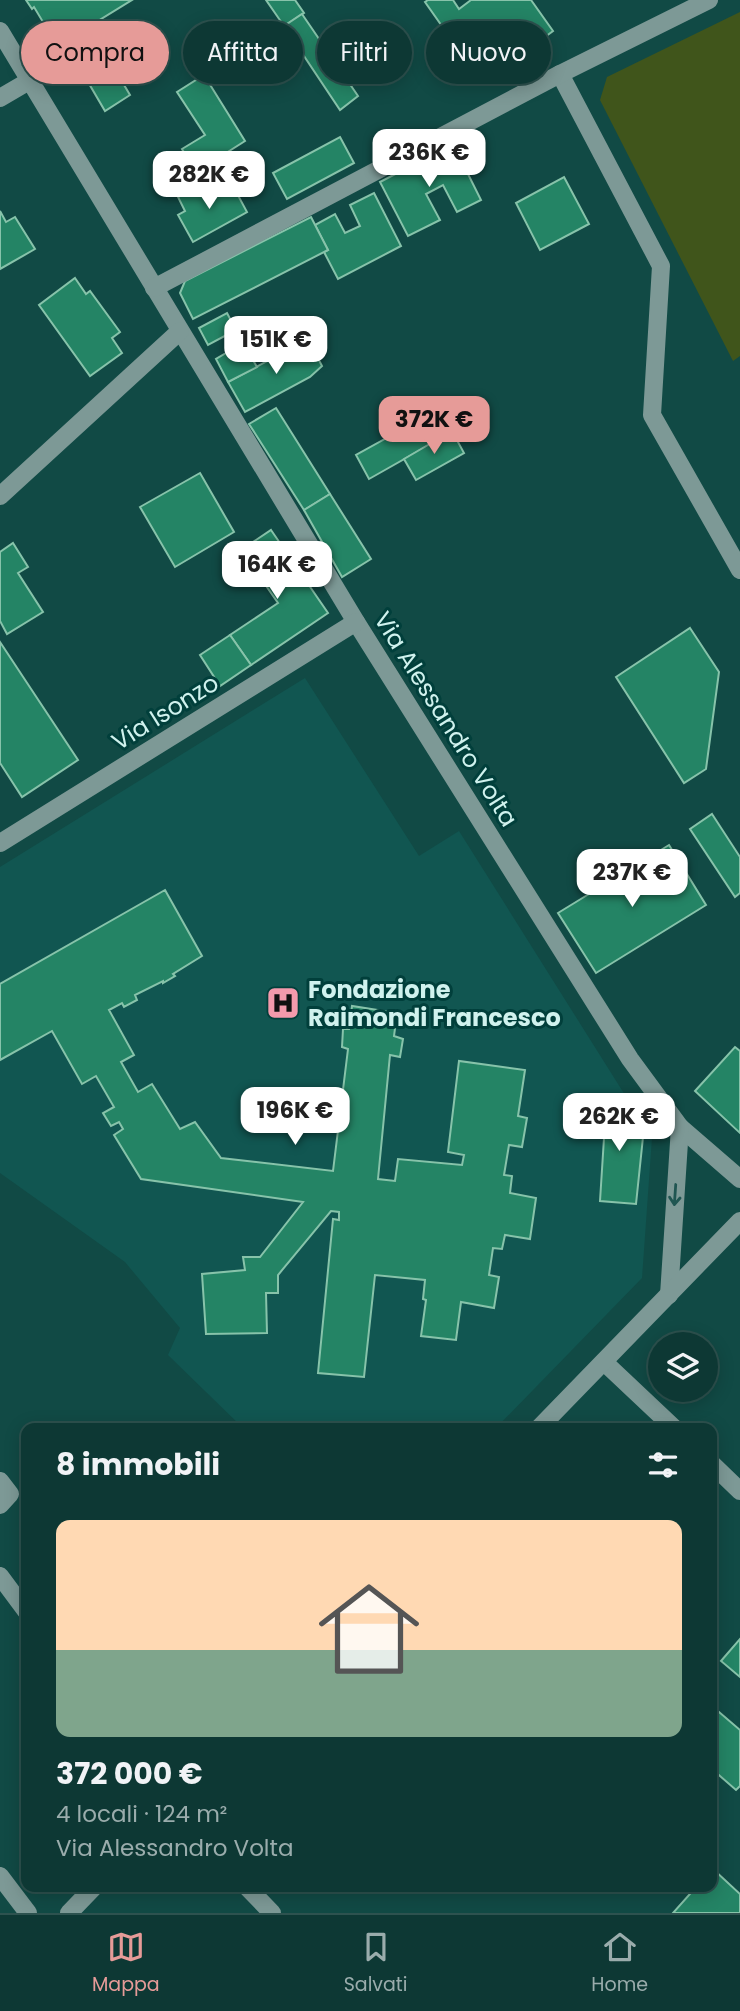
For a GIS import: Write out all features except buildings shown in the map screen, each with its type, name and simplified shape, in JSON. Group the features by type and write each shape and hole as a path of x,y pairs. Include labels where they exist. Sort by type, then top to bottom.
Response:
{"street":[{"path":"154,288 560,74 709,0"},
{"name":"Via Alessandro Volta","path":"0,31 21,66"},
{"path":"560,74 661,266 652,415 740,570"},
{"path":"0,98 23,84"},
{"name":"Via Alessandro Volta","path":"31,84 356,622 630,1059 680,1127 740,1179"},
{"path":"0,496 180,331"},
{"name":"Via Isonzo","path":"0,843 356,622"},
{"path":"669,1295 680,1127"},
{"path":"544,1423 740,1221"},
{"path":"604,1362 669,1423"},
{"path":"717,1469 740,1491"},
{"path":"0,1481 10,1494 0,1505"},
{"path":"0,1576 21,1604"},
{"path":"0,1876 28,1913"},
{"path":"69,1913 89,1892"},
{"path":"252,1892 272,1913"}],"shaded area":[{"name":"Fondazione Raimondi Francesco","path":"305,678 419,856 459,831 652,1138 642,1278 501,1423 238,1423 168,1355 180,1328 125,1262 0,1173 0,867"}],"green space":[{"path":"740,12 740,356 733,361 600,100 607,77"}],"place":[{"name":"Fondazione Raimondi Francesco","path":"283,1003"}]}
